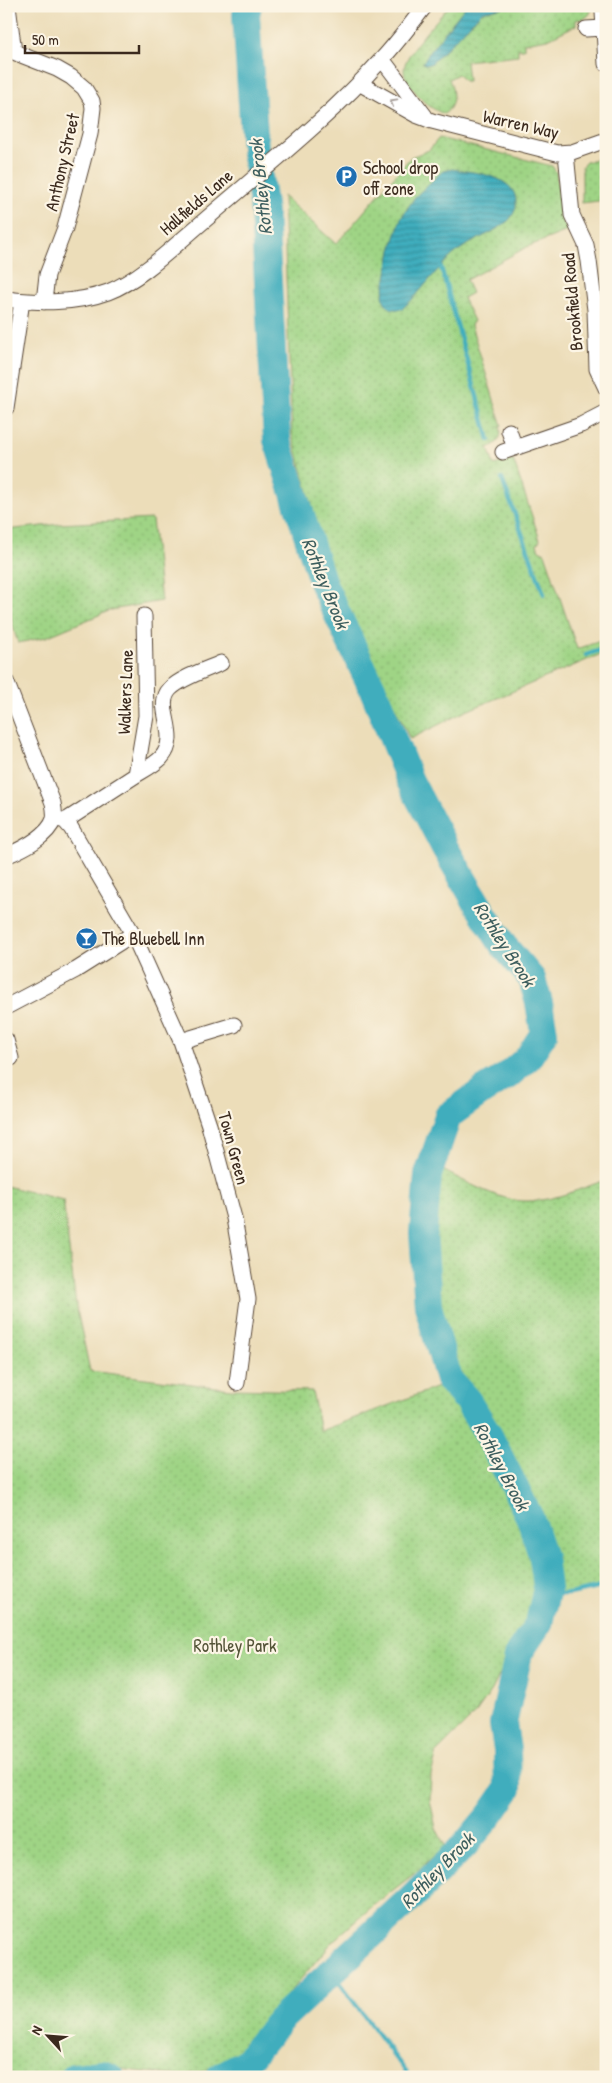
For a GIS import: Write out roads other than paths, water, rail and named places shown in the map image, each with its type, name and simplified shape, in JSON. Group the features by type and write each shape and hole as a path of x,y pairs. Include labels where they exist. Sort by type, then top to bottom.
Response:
{"street":[{"path":"8,6 10,50"},
{"name":"Hallfields Lane","path":"6,298 44,302 70,300 94,296 123,284 165,253 309,131 382,60 425,6"},
{"path":"603,12 606,64"},
{"path":"586,29 604,28"},
{"name":"Anthony Street","path":"10,50 57,69 71,77 84,88 94,108 90,134 65,228 47,275 44,302"},
{"path":"382,60 427,120"},
{"name":"Warren Way","path":"359,83 427,120 546,151 566,153 606,140"},
{"name":"Brookfield Road","path":"566,153 572,215 585,241 588,252 601,344 597,369 606,388"},
{"path":"6,408 22,300"},
{"path":"509,431 509,450 581,425 606,412"},
{"name":"Walkers Lane","path":"136,775 146,716 144,616"},
{"path":"6,856 43,833 60,819 136,775 161,758 168,746 170,733 164,705 166,694 178,683 212,663"},
{"path":"6,681 60,819"},
{"name":"Town Green","path":"60,819 72,828 133,934 181,1041 209,1125 234,1218 248,1299 237,1383"},
{"path":"6,1008 76,970 133,934"},
{"path":"181,1041 234,1025"},
{"path":"6,1040 11,1058"}],"water":[{"path":"466,6 508,6 482,12 432,63 426,65 423,63 429,52"},
{"path":"452,169 482,174 502,181 515,194 515,211 501,226 453,255 403,308 392,309 385,302 383,295 391,250 401,218 415,197 443,171"}],"waterway":[{"name":"Rothley Brook","path":"220,2077 246,2062 279,2021 464,1846 490,1815 508,1789 507,1750 503,1724 519,1653 539,1623 547,1588 543,1558 530,1518 487,1432 467,1400 449,1380 428,1306 423,1233 428,1175 448,1116 507,1076 528,1058 544,1033 539,1003 532,979 503,945 478,905 445,848 410,781 374,692 323,584 277,440 264,212 255,149 246,15 248,6"},
{"path":"441,267 489,440"},
{"path":"502,479 544,594"},
{"path":"586,655 606,648"},
{"path":"546,1594 570,1594 606,1586"},
{"path":"332,1973 410,2077"},
{"name":"Rothley Brook","path":"74,2077 102,2074 111,2077"}],"place":[{"name":"School drop off zone","path":"347,177"},
{"name":"The Bluebell Inn","path":"86,938"}],"park label":[{"name":"Rothley Park","path":"235,1645"}]}
